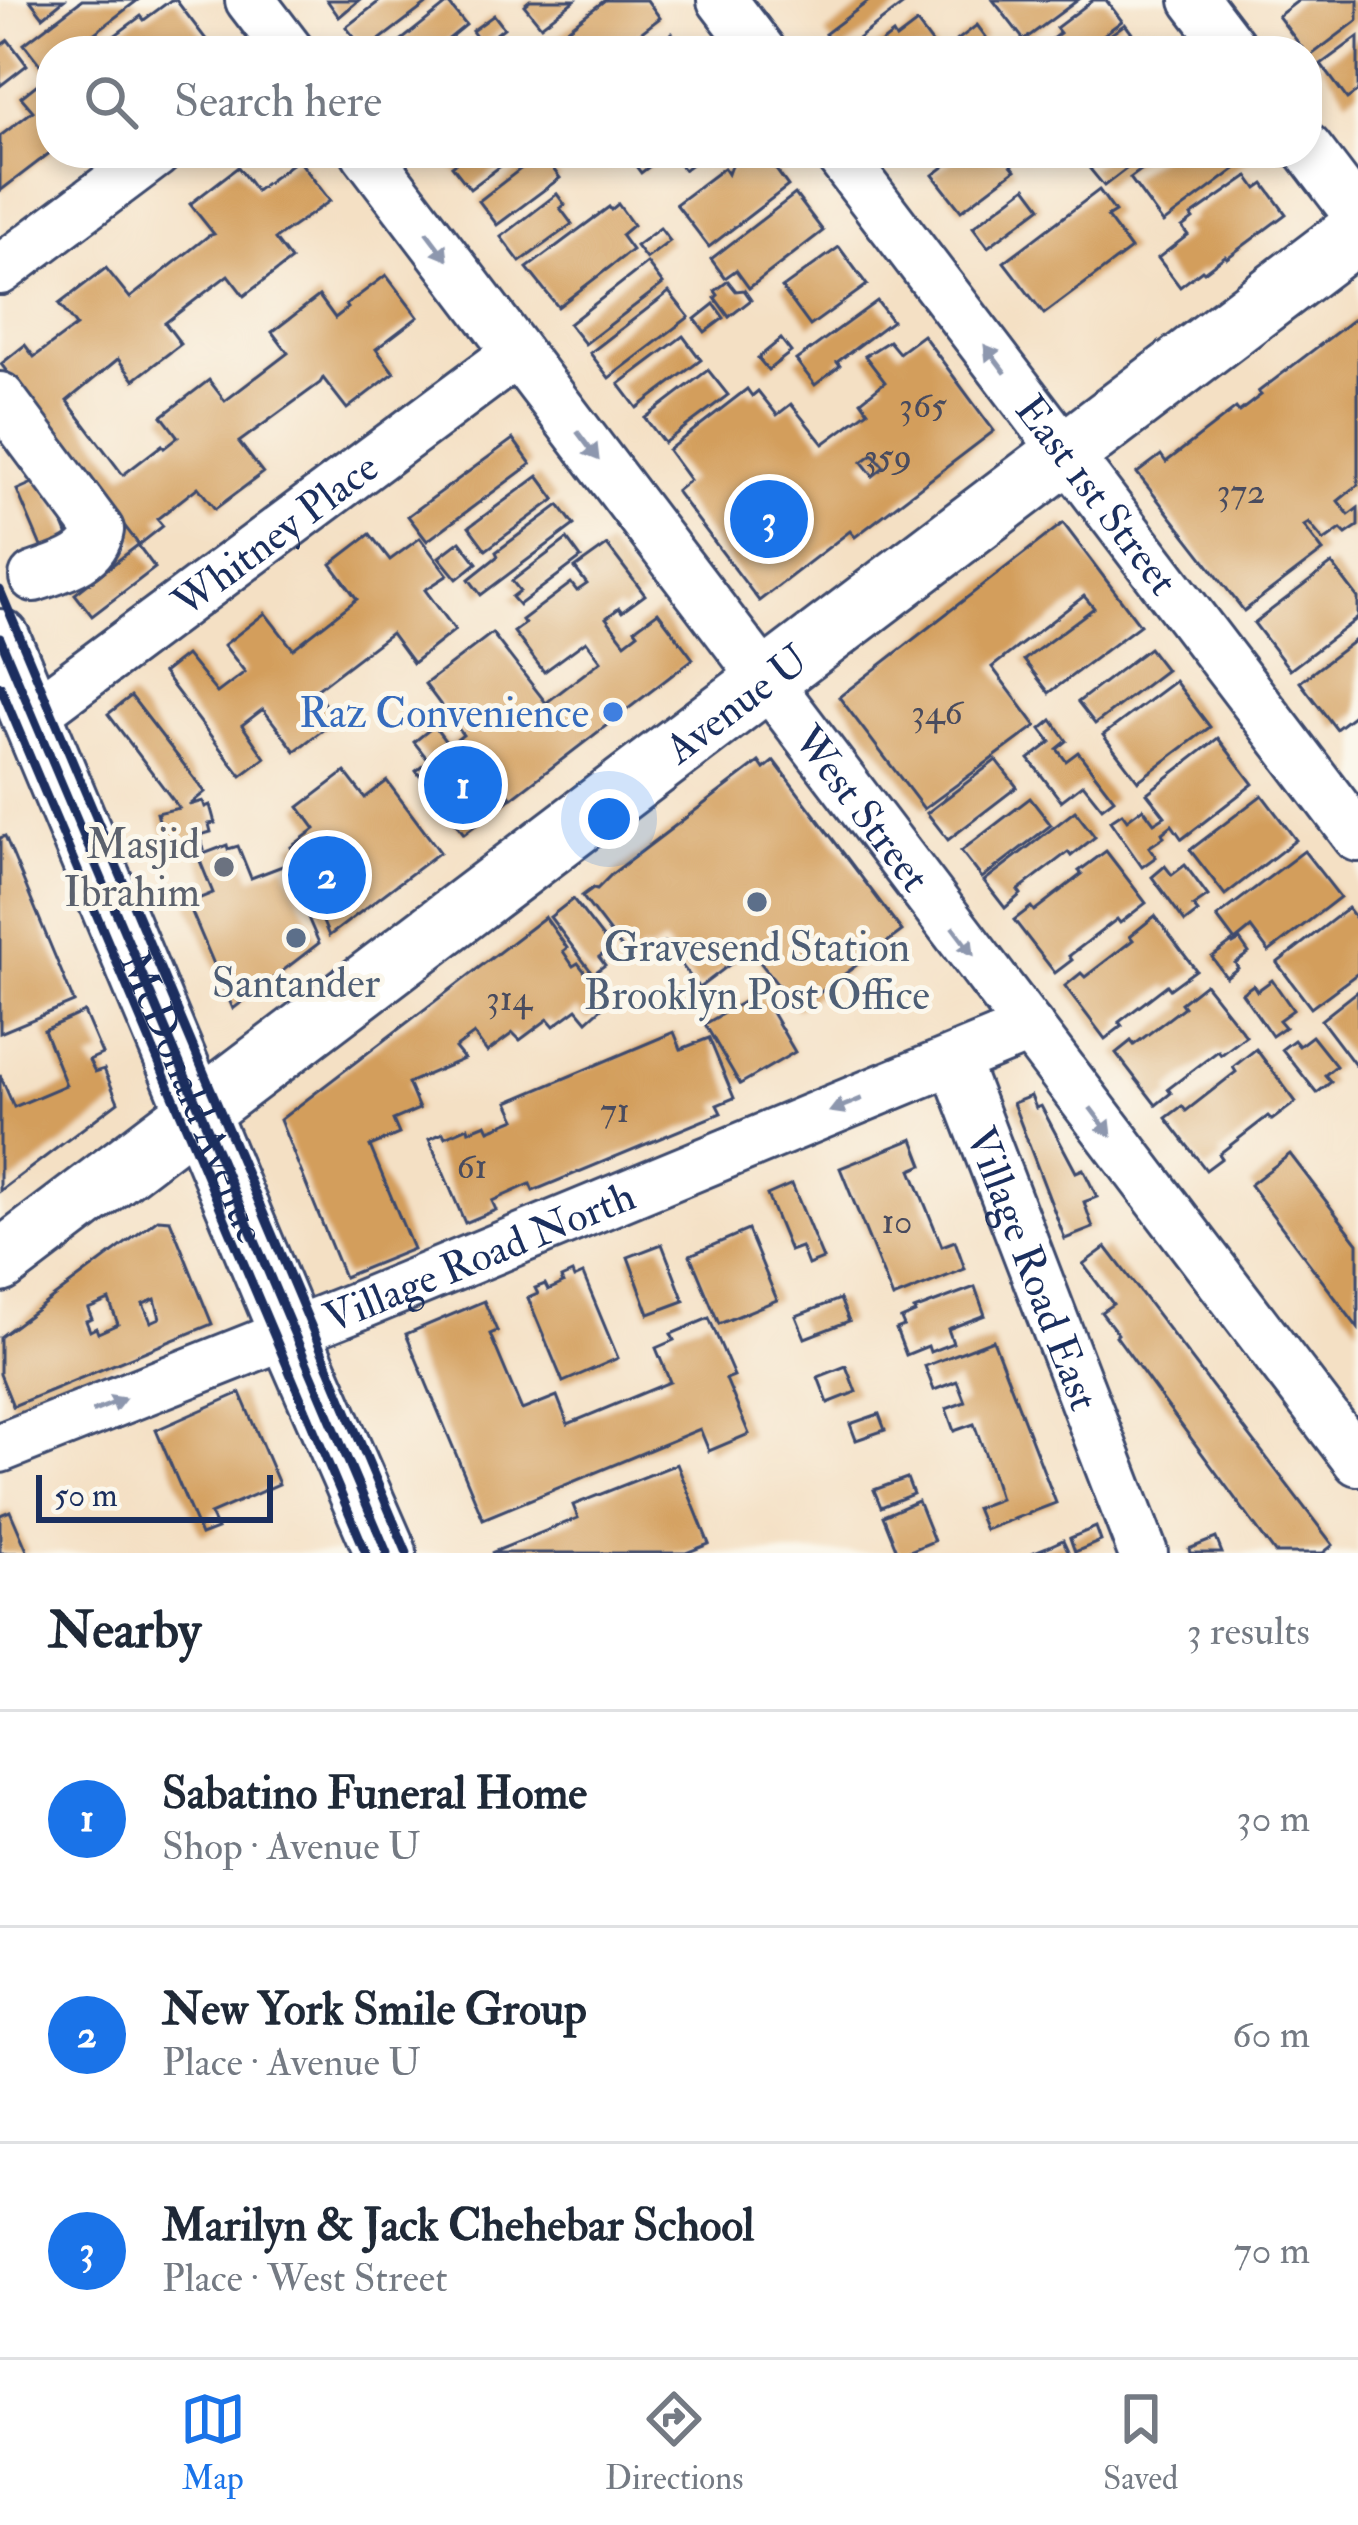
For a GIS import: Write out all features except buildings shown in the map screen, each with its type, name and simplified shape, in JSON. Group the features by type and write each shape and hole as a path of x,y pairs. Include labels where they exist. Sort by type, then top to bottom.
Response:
{"main road":[{"name":"Avenue U","path":"0,1262 1358,231"},
{"name":"McDonald Avenue","path":"0,640 386,1553"}],"street":[{"path":"250,0 278,36"},
{"path":"722,0 750,36"},
{"path":"1195,0 1223,36"},
{"path":"0,270 136,168"},
{"name":"West Street","path":"377,168 1358,1461"},
{"name":"East 1st Street","path":"849,168 1358,837"},
{"path":"1322,168 1358,215"},
{"name":"Whitney Place","path":"32,715 518,353"},
{"path":"0,397 99,530 97,544 83,557 34,578"},
{"path":"954,1061 1030,1028"},
{"name":"Village Road North","path":"0,1448 954,1061"},
{"name":"Village Road East","path":"954,1061 1143,1553"}],"railway":[{"path":"0,590 407,1553"},
{"path":"0,638 387,1553"},
{"path":"0,686 366,1553"}],"place":[{"name":"Marilyn & Jack Chehebar School","path":"769,519"},
{"name":"Raz Convenience","path":"613,712"},
{"name":"Sabatino Funeral Home","path":"463,785"},
{"name":"Masjid Ibrahim","path":"224,867"},
{"name":"New York Smile Group","path":"327,875"},
{"name":"Gravesend Station Brooklyn Post Office","path":"757,902"},
{"name":"Santander","path":"296,938"}]}
